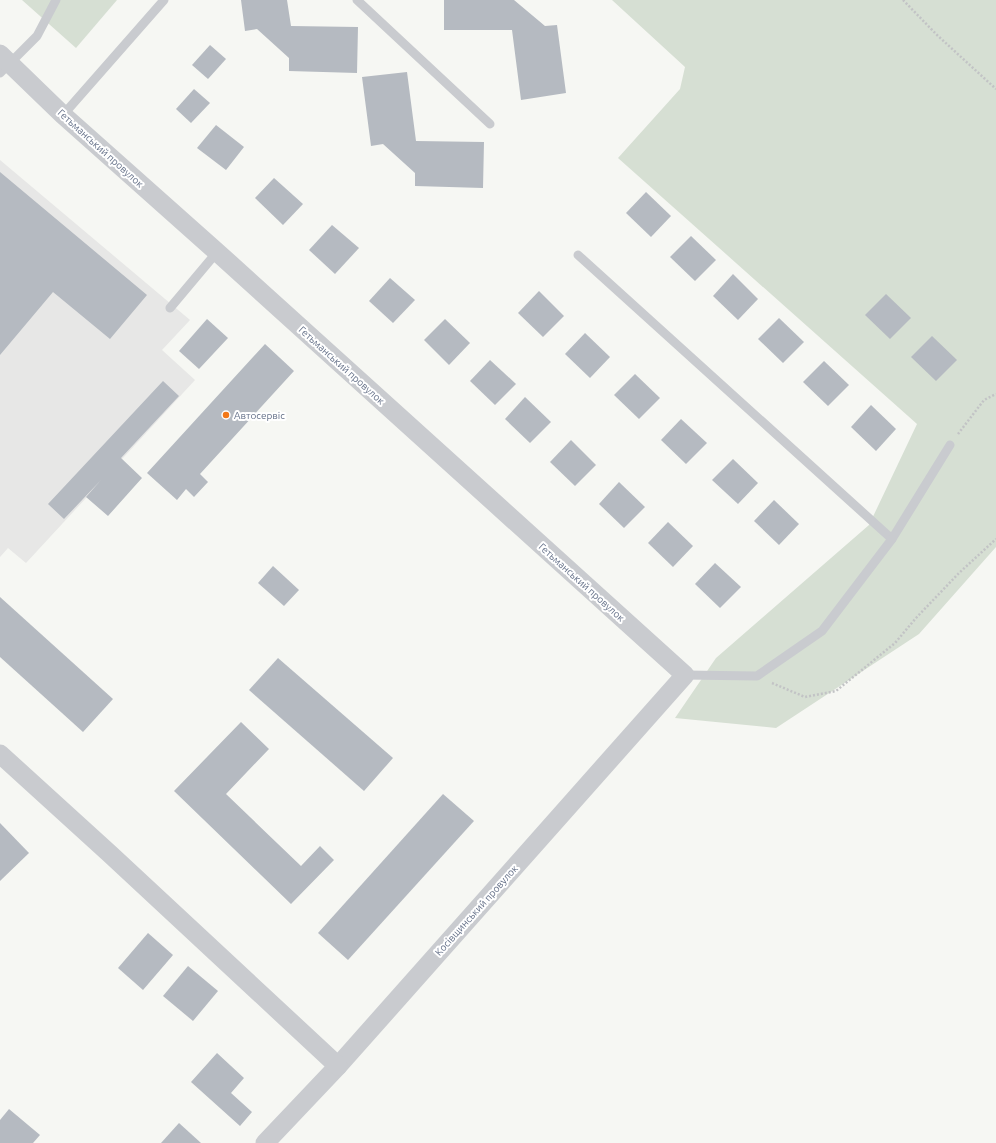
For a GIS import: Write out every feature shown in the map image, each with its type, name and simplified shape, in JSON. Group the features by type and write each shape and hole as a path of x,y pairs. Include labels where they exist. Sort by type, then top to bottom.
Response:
{"street":[{"name":"Гетьманський провулок","path":"3,63 217,252 685,675"},
{"name":"Косівщинський провулок","path":"265,1143 338,1066 685,675"},
{"path":"0,754 338,1066"}],"lane":[{"path":"3,63 37,36 56,0"},
{"path":"63,115 164,0"},
{"path":"357,0 490,124"},
{"path":"170,308 217,252"},
{"path":"578,255 892,539"},
{"path":"685,675 757,676 822,631 892,539 950,445"}],"path":[{"path":"903,0 937,35 996,89"},
{"path":"950,445 984,400 996,394"},
{"path":"757,676 805,697 836,691 894,643 959,573 996,539"}],"shaded area":[{"path":"22,0 117,0 76,48"},
{"path":"612,0 996,0 996,547 919,634 776,728 675,718 716,658 869,525 917,424 618,158 680,89 685,67"},
{"path":"0,160 190,320 162,350 195,380 26,563 8,548 0,557"}],"building":[{"path":"241,0 287,0 291,26 358,27 357,73 289,71 289,58 257,29 245,31"},
{"path":"444,0 514,0 545,26 557,25 566,93 521,100 512,30 444,30"},
{"path":"210,45 226,59 208,79 192,65"},
{"path":"407,72 416,141 484,142 483,188 415,186 415,173 383,144 371,146 362,77"},
{"path":"194,89 210,103 191,123 176,109"},
{"path":"216,125 244,147 226,170 197,148"},
{"path":"0,172 147,295 110,339 53,292 0,355"},
{"path":"274,178 303,204 283,225 255,198"},
{"path":"646,192 671,216 651,237 626,213"},
{"path":"332,225 359,248 335,274 309,250"},
{"path":"691,236 716,260 695,281 670,257"},
{"path":"733,274 758,299 738,320 713,296"},
{"path":"390,278 415,300 393,323 369,301"},
{"path":"539,291 564,316 543,337 518,313"},
{"path":"886,294 911,318 890,339 865,315"},
{"path":"779,318 804,342 783,363 758,339"},
{"path":"207,319 228,338 199,369 179,351"},
{"path":"445,319 470,343 449,365 424,340"},
{"path":"585,333 610,357 590,378 565,354"},
{"path":"932,336 957,360 936,381 911,357"},
{"path":"265,344 294,371 200,474 208,482 194,497 186,489 177,500 147,473"},
{"path":"490,360 516,384 495,405 470,381"},
{"path":"824,361 849,385 828,406 803,382"},
{"path":"635,374 660,398 639,419 614,395"},
{"path":"163,381 179,396 121,458 142,478 108,516 86,497 101,480 64,519 48,504"},
{"path":"525,397 551,422 530,443 505,419"},
{"path":"871,405 896,429 876,451 851,427"},
{"path":"681,419 707,443 686,464 661,440"},
{"path":"571,440 596,465 575,486 550,462"},
{"path":"733,459 758,483 738,504 712,480"},
{"path":"619,482 645,507 624,528 599,504"},
{"path":"774,500 799,524 779,545 754,521"},
{"path":"668,522 693,546 673,567 648,543"},
{"path":"715,563 741,587 720,608 695,584"},
{"path":"273,566 299,590 284,606 258,583"},
{"path":"0,597 113,699 83,732 0,657"},
{"path":"278,658 393,758 364,791 249,690"},
{"path":"241,722 269,749 226,794 301,866 320,846 334,860 291,904 174,791"},
{"path":"443,794 474,821 348,960 318,933"},
{"path":"0,823 29,853 0,881"},
{"path":"148,933 173,955 143,990 118,968"},
{"path":"188,966 218,991 193,1021 163,996"},
{"path":"217,1053 244,1078 231,1093 252,1112 240,1126 191,1082"},
{"path":"9,1109 40,1135 33,1143 0,1143 0,1120"},
{"path":"179,1123 201,1143 161,1143"}],"place":[{"name":"Автосервіс","path":"226,415"}]}
